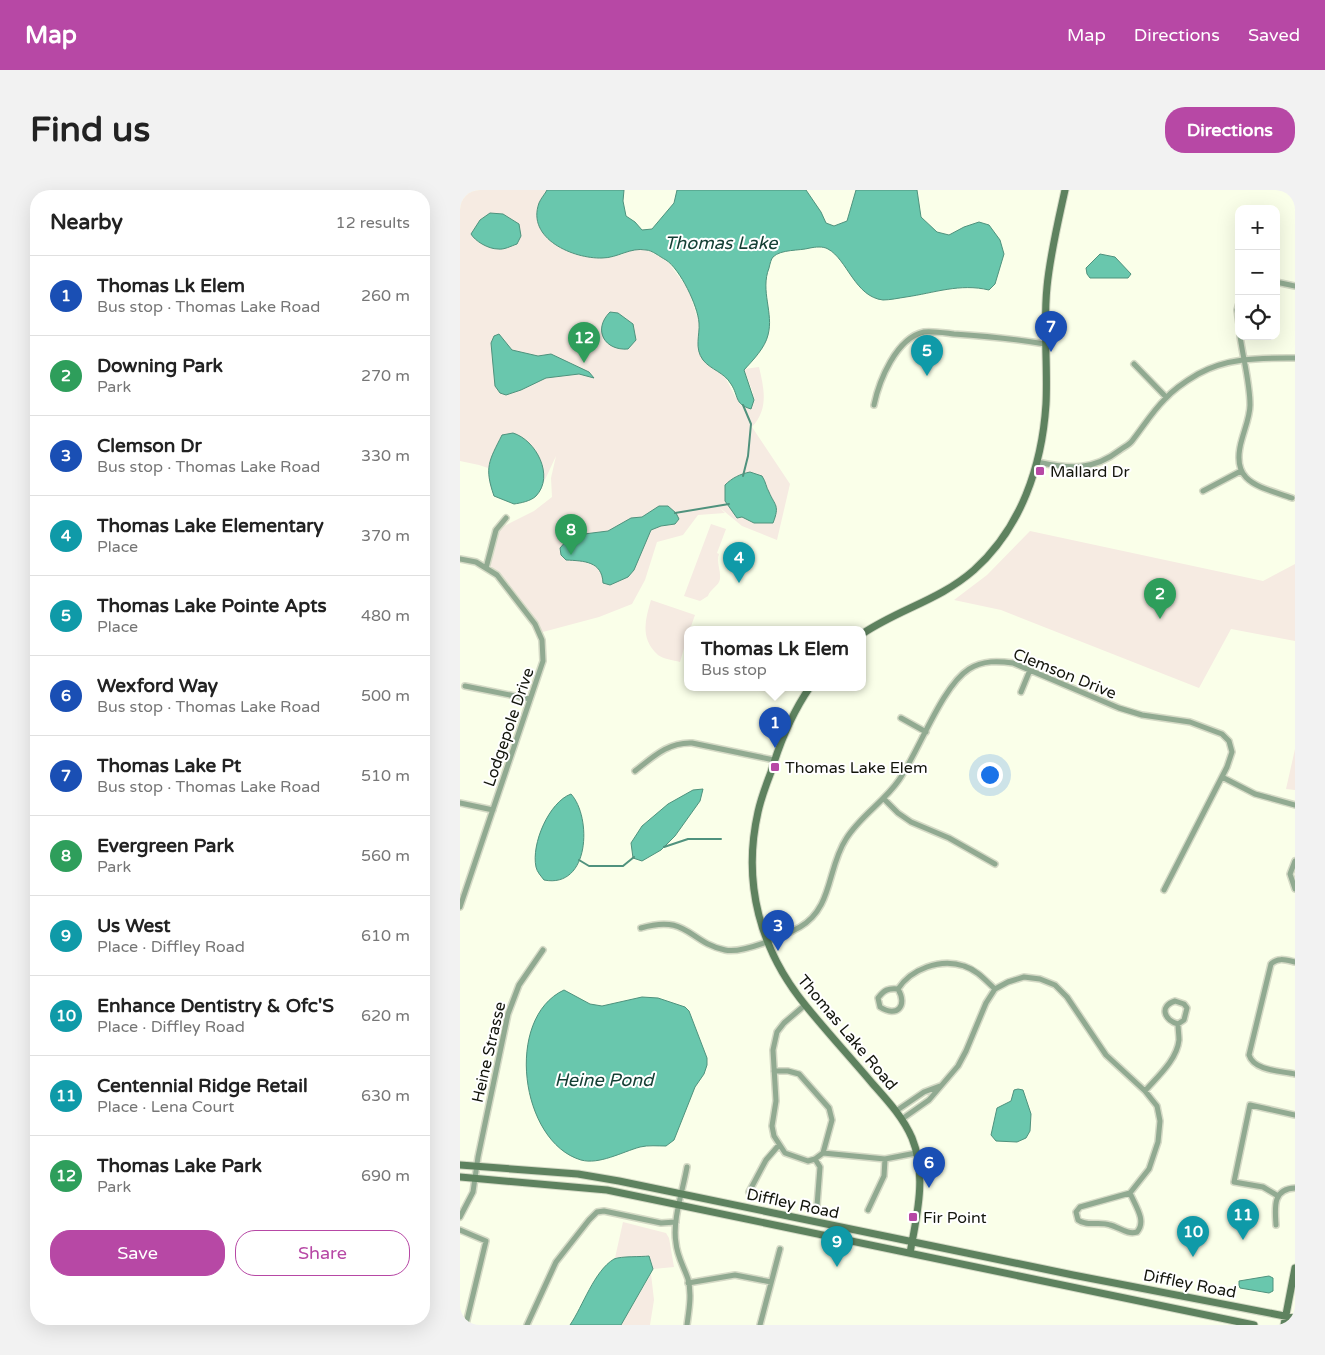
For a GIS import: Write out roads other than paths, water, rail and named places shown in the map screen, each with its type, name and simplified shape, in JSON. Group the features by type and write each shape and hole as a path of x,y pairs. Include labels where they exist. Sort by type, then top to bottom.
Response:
{"main road":[{"path":"866,632 891,617 930,600 974,570 992,552 1020,510 1030,487 1043,434 1046,403 1046,287 1065,190"},
{"name":"Thomas Lake Road","path":"807,691 786,728 758,811 752,852 754,896 766,941 782,973 805,1005 896,1110 912,1138 916,1153 920,1195 910,1253"},
{"name":"Diffley Road","path":"460,1165 578,1174 618,1181 681,1200 910,1253 1254,1325"},
{"name":"Diffley Road","path":"460,1177 607,1190 681,1200 912,1241 1073,1275 1295,1318"},
{"path":"1284,1325 1295,1268"}],"street":[{"path":"1280,283 1295,286"},
{"path":"874,405 880,384 891,360 907,341 923,332 1005,337 1045,344"},
{"path":"1241,340 1250,405 1238,453 1238,462 1247,479 1255,485 1292,498"},
{"path":"1037,462 1075,468 1093,465 1108,459 1130,442 1166,397 1181,384 1200,372 1221,364 1244,359 1295,358"},
{"path":"1134,364 1166,397"},
{"path":"1203,491 1242,471"},
{"path":"486,568 496,530 506,518"},
{"name":"Lodgepole Drive","path":"460,560 476,562 497,574 535,624 542,640 543,662 493,810 463,890 460,907"},
{"name":"Clemson Drive","path":"641,928 658,923 676,925 690,931 710,946 727,951 744,950 801,926 816,914 824,900 840,850 846,839 855,827 884,799 899,780 952,685 969,669 984,663 999,661 1014,663 1119,708 1142,715 1190,722 1222,734 1229,742 1232,752 1222,777"},
{"path":"1021,692 1030,670"},
{"path":"465,686 530,699"},
{"path":"901,718 926,732"},
{"path":"635,771 663,749 681,743 692,743 774,760"},
{"path":"1164,890 1222,777 1255,794 1295,805"},
{"path":"884,799 898,813 911,822 948,838 995,864"},
{"path":"460,803 493,810"},
{"path":"1295,861 1290,874 1295,889"},
{"name":"Heine Strasse","path":"460,1217 473,1192 508,1014 519,985 543,950"},
{"path":"1295,962 1282,959 1271,964 1249,1055 1252,1062 1258,1066 1295,1074"},
{"path":"898,990 912,974 928,966 947,963 964,966 979,974 996,989"},
{"path":"902,1119 929,1100 952,1073 962,1058 986,1004 996,989 1008,982 1024,977 1040,979 1055,985 1067,997 1106,1055 1145,1091 1157,1106 1160,1122 1158,1142 1149,1169 1130,1193 1080,1206 1076,1212 1078,1220 1084,1223 1110,1224 1129,1233 1137,1232 1141,1226 1141,1219 1130,1193"},
{"path":"891,988 898,990 902,996 901,1005 896,1011 888,1012 880,1007 878,998 884,991 891,988"},
{"path":"1175,1001 1184,1004 1187,1008 1184,1020 1178,1024 1171,1022 1166,1017 1164,1011 1166,1006 1175,1001"},
{"path":"774,1071 788,1070 800,1074 829,1108 832,1120 823,1153 815,1159 808,1160 785,1153 774,1136 772,1126 776,1101 774,1071 773,1050 778,1032 784,1023 805,1005"},
{"path":"1145,1091 1176,1051 1179,1041 1178,1024"},
{"path":"896,1110 924,1092 940,1085"},
{"path":"1278,1196 1263,1187 1234,1182 1248,1115 1250,1106 1295,1115"},
{"path":"749,1192 766,1160 779,1145"},
{"path":"823,1153 885,1160 916,1153"},
{"path":"815,1159 820,1167 817,1206"},
{"path":"868,1210 884,1176 885,1160"},
{"path":"687,1325 690,1304 688,1283 675,1241 676,1222 688,1167"},
{"path":"1276,1225 1275,1204 1278,1196 1287,1189 1295,1188"},
{"path":"527,1325 556,1262 589,1220 598,1212 604,1210 661,1223 676,1222"},
{"path":"460,1230 486,1240 466,1324 460,1324"},
{"path":"760,1325 780,1249"},
{"path":"688,1283 735,1274 770,1282"}],"water":[{"name":"Thomas Lake","path":"547,190 624,190 623,201 626,216 642,230 652,229 674,203 677,190 806,190 826,223 834,226 847,221 856,190 917,190 921,217 937,232 949,235 979,222 989,225 1000,240 1004,254 995,284 989,290 957,288 883,300 865,292 835,254 826,248 814,247 776,254 772,259 766,285 769,318 768,335 755,358 744,370 754,400 751,409 739,402 728,380 706,363 700,355 698,346 698,316 687,288 677,271 666,260 648,250 635,250 608,258 579,255 566,251 546,236 539,227 537,216 539,203"},
{"path":"490,213 503,214 519,224 521,236 517,244 503,249 494,249 482,244 473,237 471,234 480,220"},
{"path":"1100,254 1115,257 1131,274 1128,278 1090,278 1086,268"},
{"path":"610,312 618,313 633,324 636,340 628,349 613,347 604,338 602,326"},
{"path":"499,334 512,350 538,356 551,354 589,372 594,378 579,374 546,378 506,395 500,393 495,386 491,343 494,336"},
{"path":"513,433 529,443 535,451 543,469 544,479 541,488 534,498 514,504 494,496 489,478 489,464 502,435"},
{"path":"750,472 762,476 775,503 776,513 773,523 754,523 742,517 737,518 725,501 725,485 730,480"},
{"path":"659,506 668,506 676,513 679,519 675,524 651,530 634,570 628,577 610,585 603,583 602,576 596,566 585,562 566,560 561,555 560,548 567,540 584,534 608,531 631,518 642,517"},
{"path":"703,789 700,801 675,836 661,850 642,861 633,858 631,843 642,826 668,804 693,790"},
{"path":"571,794 578,805 582,818 583,849 578,863 571,874 559,880 544,880 536,867 536,847 539,836 549,815 563,798"},
{"name":"Heine Pond","path":"564,990 590,1004 602,1006 642,997 658,998 685,1007 689,1011 707,1058 707,1065 704,1074 695,1087 674,1140 666,1146 643,1146 603,1159 588,1161 581,1160 560,1149 544,1130 533,1106 527,1079 527,1051 533,1026 545,1005"},
{"path":"1014,1090 1023,1090 1031,1114 1030,1131 1026,1138 1017,1142 996,1141 991,1135 997,1108 1011,1101"},
{"path":"649,1256 653,1269 621,1325 570,1325 595,1280 607,1265 617,1258"},
{"path":"1269,1276 1273,1278 1273,1291 1269,1293 1240,1288 1239,1281"}],"waterway":[{"path":"743,405 751,424 748,456 743,476"},
{"path":"675,513 729,504"},
{"path":"664,847 688,839 721,839"},
{"path":"579,860 589,866 623,866 634,857"}],"place":[{"name":"Thomas Lake Pt","path":"1051,352"},
{"name":"Thomas Lake Park","path":"584,363"},
{"name":"Thomas Lake Pointe Apts","path":"927,376"},
{"name":"Mallard Dr","path":"1040,471"},
{"name":"Evergreen Park","path":"571,555"},
{"name":"Thomas Lake Elementary","path":"739,583"},
{"name":"Downing Park","path":"1160,619"},
{"name":"Thomas Lk Elem","path":"775,748"},
{"name":"Thomas Lake Elem","path":"775,767"},
{"name":"Clemson Dr","path":"778,951"},
{"name":"Wexford Way","path":"929,1188"},
{"name":"Fir Point","path":"913,1217"},
{"name":"Centennial Ridge Retail","path":"1243,1240"},
{"name":"Enhance Dentistry & Ofc'S","path":"1193,1257"},
{"name":"Us West","path":"837,1267"}]}
